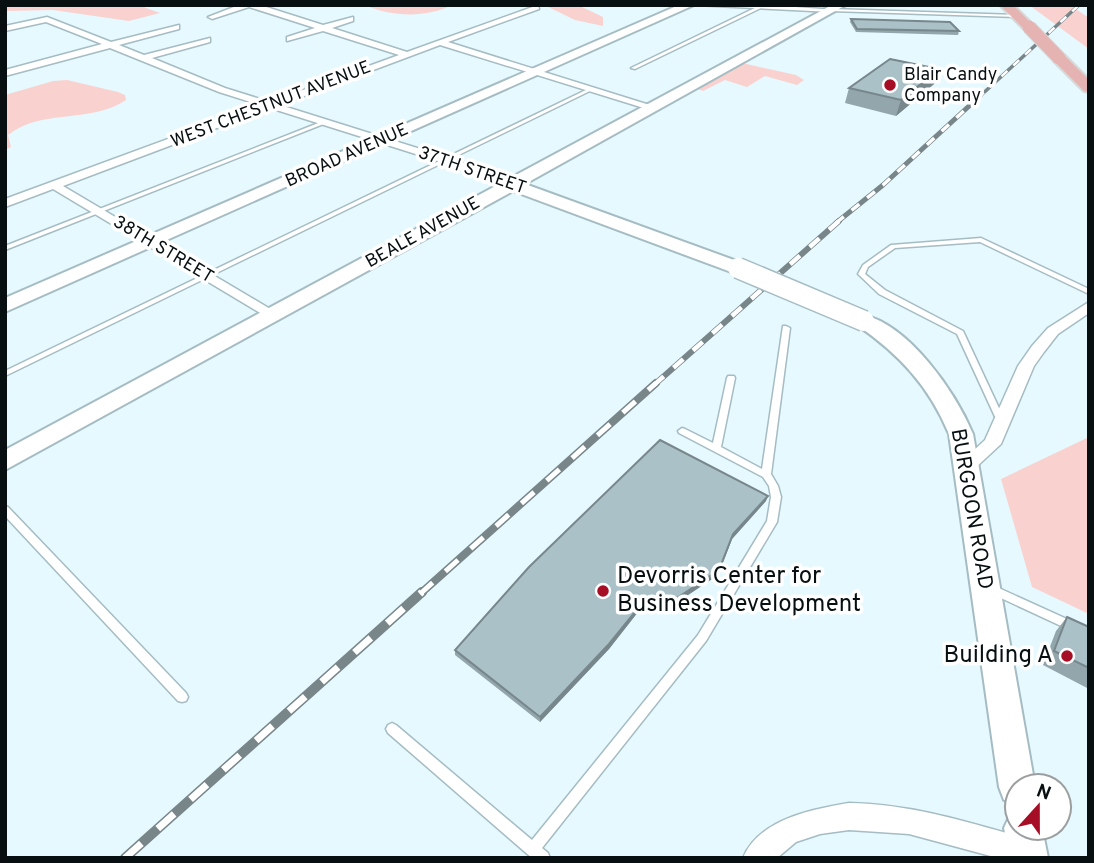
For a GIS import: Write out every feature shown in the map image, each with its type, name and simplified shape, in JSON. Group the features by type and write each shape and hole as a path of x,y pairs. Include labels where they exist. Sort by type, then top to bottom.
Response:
{"main road":[{"path":"1006,5 1018,10 1062,55 1089,88"},
{"path":"1062,55 1089,75"}],"street":[{"path":"212,17 249,5 406,54"},
{"name":"BROAD AVENUE","path":"5,306 689,5"},
{"path":"700,5 836,8"},
{"name":"WEST CHESTNUT AVENUE","path":"5,203 536,7"},
{"name":"BEALE AVENUE","path":"5,461 836,8"},
{"name":"37TH STREET","path":"5,29 47,19 268,107 445,160 737,268"},
{"path":"289,39 350,19"},
{"path":"5,73 176,27"},
{"path":"144,58 207,40"},
{"path":"438,42 651,107"},
{"name":"38TH STREET","path":"54,185 272,316"},
{"name":"BURGOON ROAD","path":"737,268 836,307 864,321 908,352 942,392 961,434 1015,772"},
{"path":"967,466 992,444 1026,366 1038,349 1053,331 1088,303"},
{"path":"757,858 788,832 831,817 876,816 932,825 1026,846"}],"lane":[{"path":"875,12 884,5"},
{"path":"972,5 981,15"},
{"path":"633,68 762,7"},
{"path":"836,8 875,12 981,15 1018,10"},
{"path":"5,374 592,89"},
{"path":"5,248 323,124"},
{"path":"1002,423 960,333 882,292 862,274 865,266 893,246 981,240 1088,303"},
{"path":"766,475 786,328"},
{"path":"716,449 731,378"},
{"path":"392,729 538,853 702,638 772,522 777,503 775,485 766,475 681,431"},
{"path":"5,510 182,697"},
{"path":"986,587 1089,634"}],"shaded area":[{"path":"5,5 138,5 160,13 129,21 53,10 5,11"},
{"path":"365,5 452,5 420,14 397,14"},
{"path":"544,5 578,5 603,17 603,26 575,20"},
{"path":"1029,5 1070,5 1089,18 1089,49"},
{"path":"742,63 796,75 804,80 797,85 765,76 747,87 725,80 703,91 695,88"},
{"path":"67,80 118,92 125,95 126,100 98,112 51,118 21,127 8,135 11,147 5,150 5,95 53,81"},
{"path":"1089,437 1089,614 1032,587 1001,479"}],"building":[{"path":"851,19 950,22 959,31 857,29"},
{"path":"890,59 939,69 901,100 849,88"},
{"name":"Devorris Center for Business Development","path":"660,440 768,496 733,534 719,570 671,602 639,607 609,644 540,717 455,650 529,567"},
{"path":"1067,617 1089,627 1089,668 1054,651"}],"railway":[{"path":"978,98 1079,5"},
{"path":"836,223 883,185 980,96"},
{"path":"654,385 839,221"},
{"path":"420,594 656,383"},
{"path":"125,858 422,592"}],"place":[{"name":"Blair Candy Company","path":"890,85"},
{"name":"Devorris Center for Business Development","path":"603,591"},
{"name":"Building A","path":"1067,656"}]}
